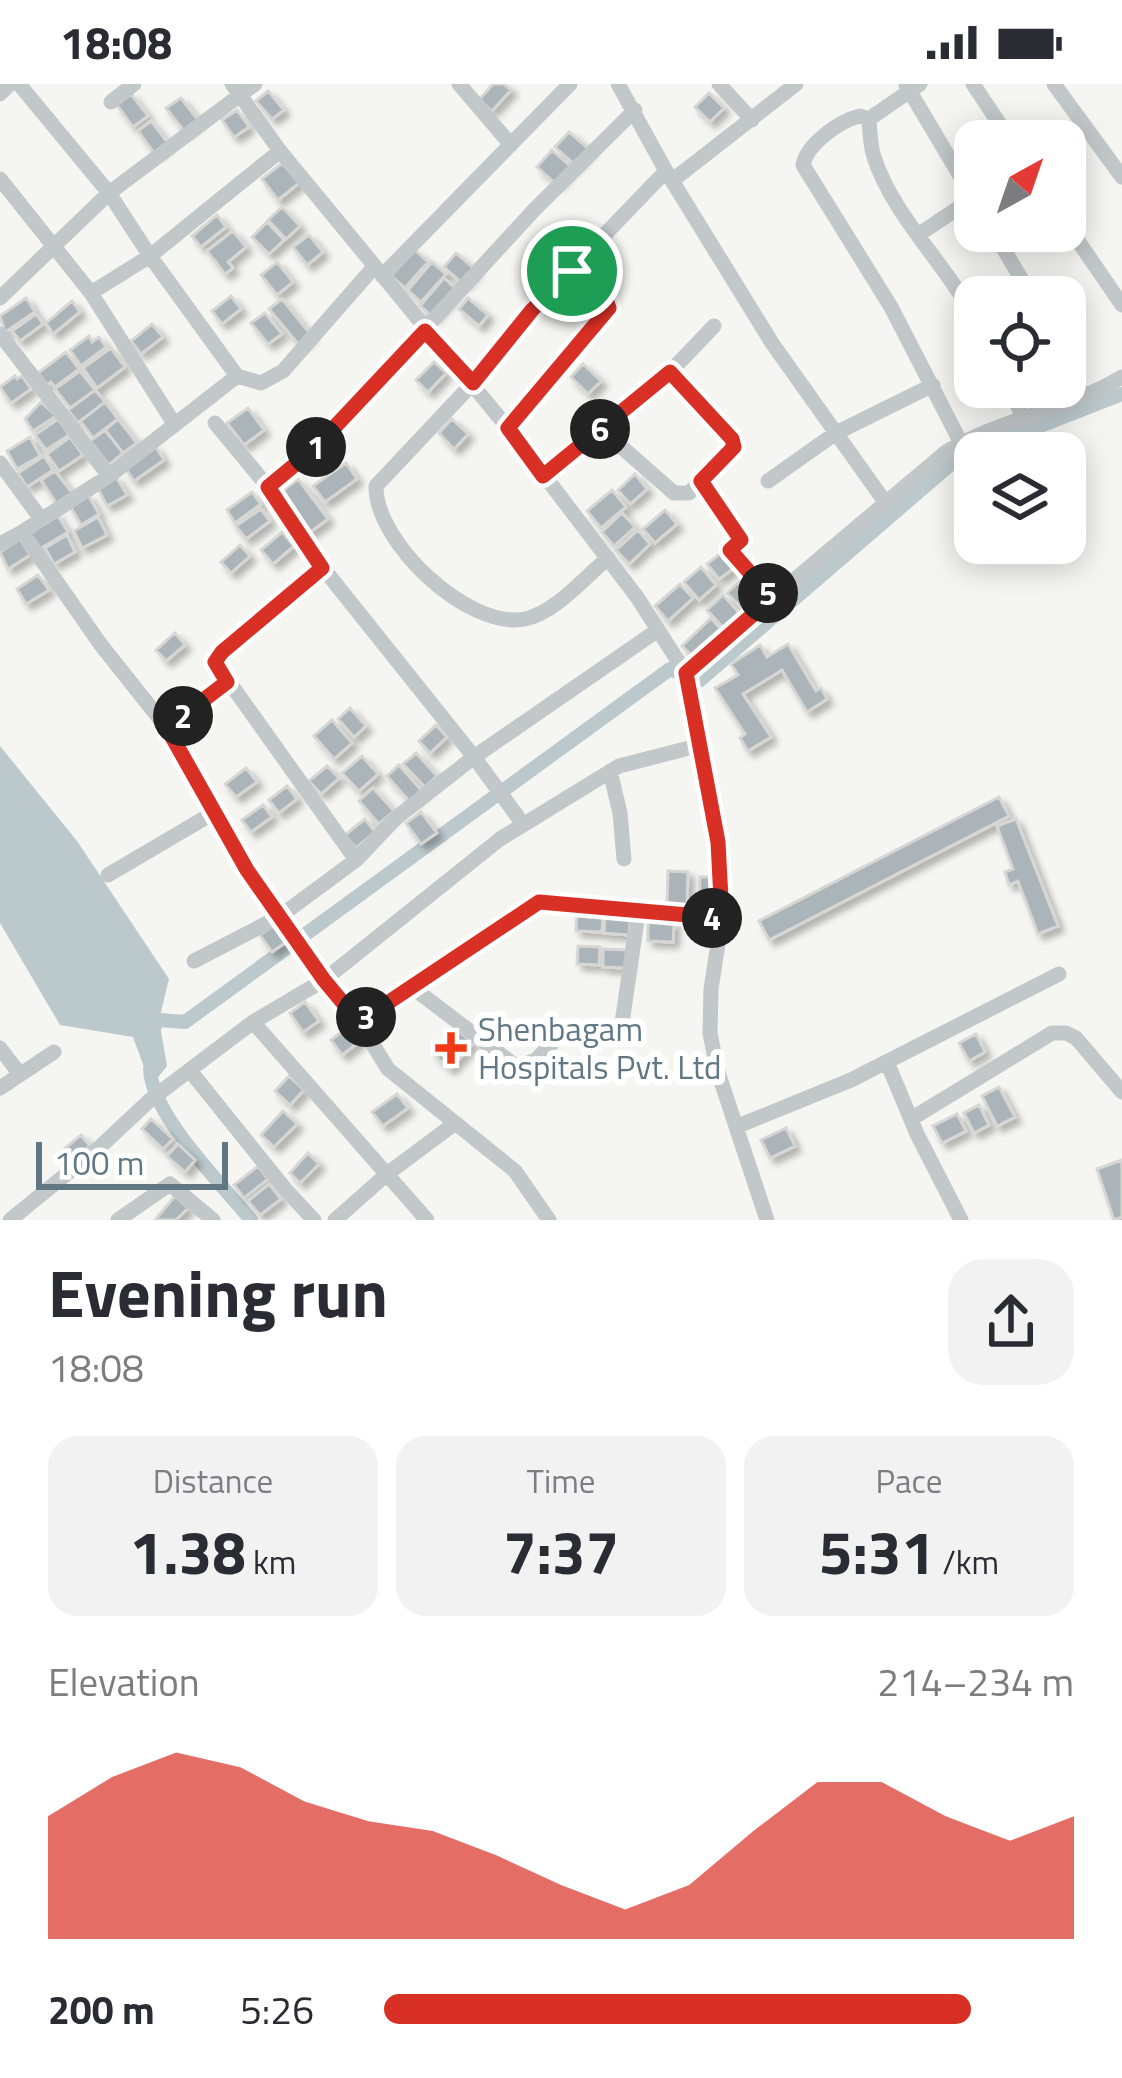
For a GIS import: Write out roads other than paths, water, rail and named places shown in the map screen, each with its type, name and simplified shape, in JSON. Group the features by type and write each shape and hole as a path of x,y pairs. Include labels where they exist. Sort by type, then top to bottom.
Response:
{"street":[{"path":"0,94 14,84 110,193 237,376 261,383 283,371 378,271 511,145 562,87"},
{"path":"111,102 134,84"},
{"path":"0,298 110,193 236,91 255,84"},
{"path":"458,84 511,145"},
{"path":"618,84 772,344 885,502"},
{"path":"719,84 752,121"},
{"path":"608,558 544,612 514,620 466,607 421,572 393,532 376,497 376,486 473,383 532,310 669,175 752,121 796,84"},
{"path":"973,84 998,120"},
{"path":"1054,84 1122,177"},
{"path":"868,119 912,87 954,164"},
{"path":"236,91 425,331 508,428 608,558 686,676 718,842 722,918 710,1033 717,1069 767,1220"},
{"path":"268,487 315,448 535,209 634,110"},
{"path":"868,119 860,116 844,121 811,147 803,165 858,250 956,432"},
{"path":"868,119 873,157 918,235 954,280"},
{"path":"91,293 150,256 280,151"},
{"path":"0,179 91,293 175,424"},
{"path":"918,235 954,212"},
{"path":"1086,252 1122,305"},
{"path":"508,428 609,308 606,299 572,271"},
{"path":"543,476 670,372 714,326"},
{"path":"0,334 109,476"},
{"path":"601,428 674,493 689,493 734,447 732,439 670,372"},
{"path":"0,544 109,476 237,376"},
{"path":"1086,397 1122,377"},
{"path":"768,481 836,434 933,385"},
{"path":"1019,408 1024,420"},
{"path":"990,432 1057,408"},
{"path":"215,422 268,487 322,568 523,824"},
{"path":"686,676 954,448"},
{"path":"0,463 41,519"},
{"path":"701,481 741,540 730,550 772,598"},
{"path":"22,532 101,645 167,728 279,917 359,1022 388,1069 515,1172 549,1220"},
{"path":"322,568 215,662 356,860"},
{"path":"194,961 279,917 356,860 396,818 474,757 658,630"},
{"path":"167,728 227,682"},
{"path":"10,1220 150,1100 253,1022 324,980 523,824 610,771 698,746"},
{"path":"610,771 624,859"},
{"path":"108,875 214,812"},
{"path":"359,1022 532,904 722,918"},
{"path":"622,1023 638,913"},
{"path":"738,1126 887,1062 1059,974"},
{"path":"412,988 517,1067 536,1060 563,1032"},
{"path":"253,1022 427,1220"},
{"path":"911,1119 1052,1033 1076,1038 1122,1092"},
{"path":"0,1048 19,1073"},
{"path":"0,1088 54,1052"},
{"path":"887,1062 961,1220"},
{"path":"191,1072 314,1220"},
{"path":"334,1220 454,1124"},
{"path":"118,1220 170,1184 213,1220"}],"waterway":[{"path":"151,1032 159,1020 185,1022 670,669 699,681 958,458 1122,394"},
{"path":"150,1069 162,1107 175,1128 251,1220"}],"place":[{"name":"Shenbagam Hospitals Pvt. Ltd","path":"451,1048"}]}
